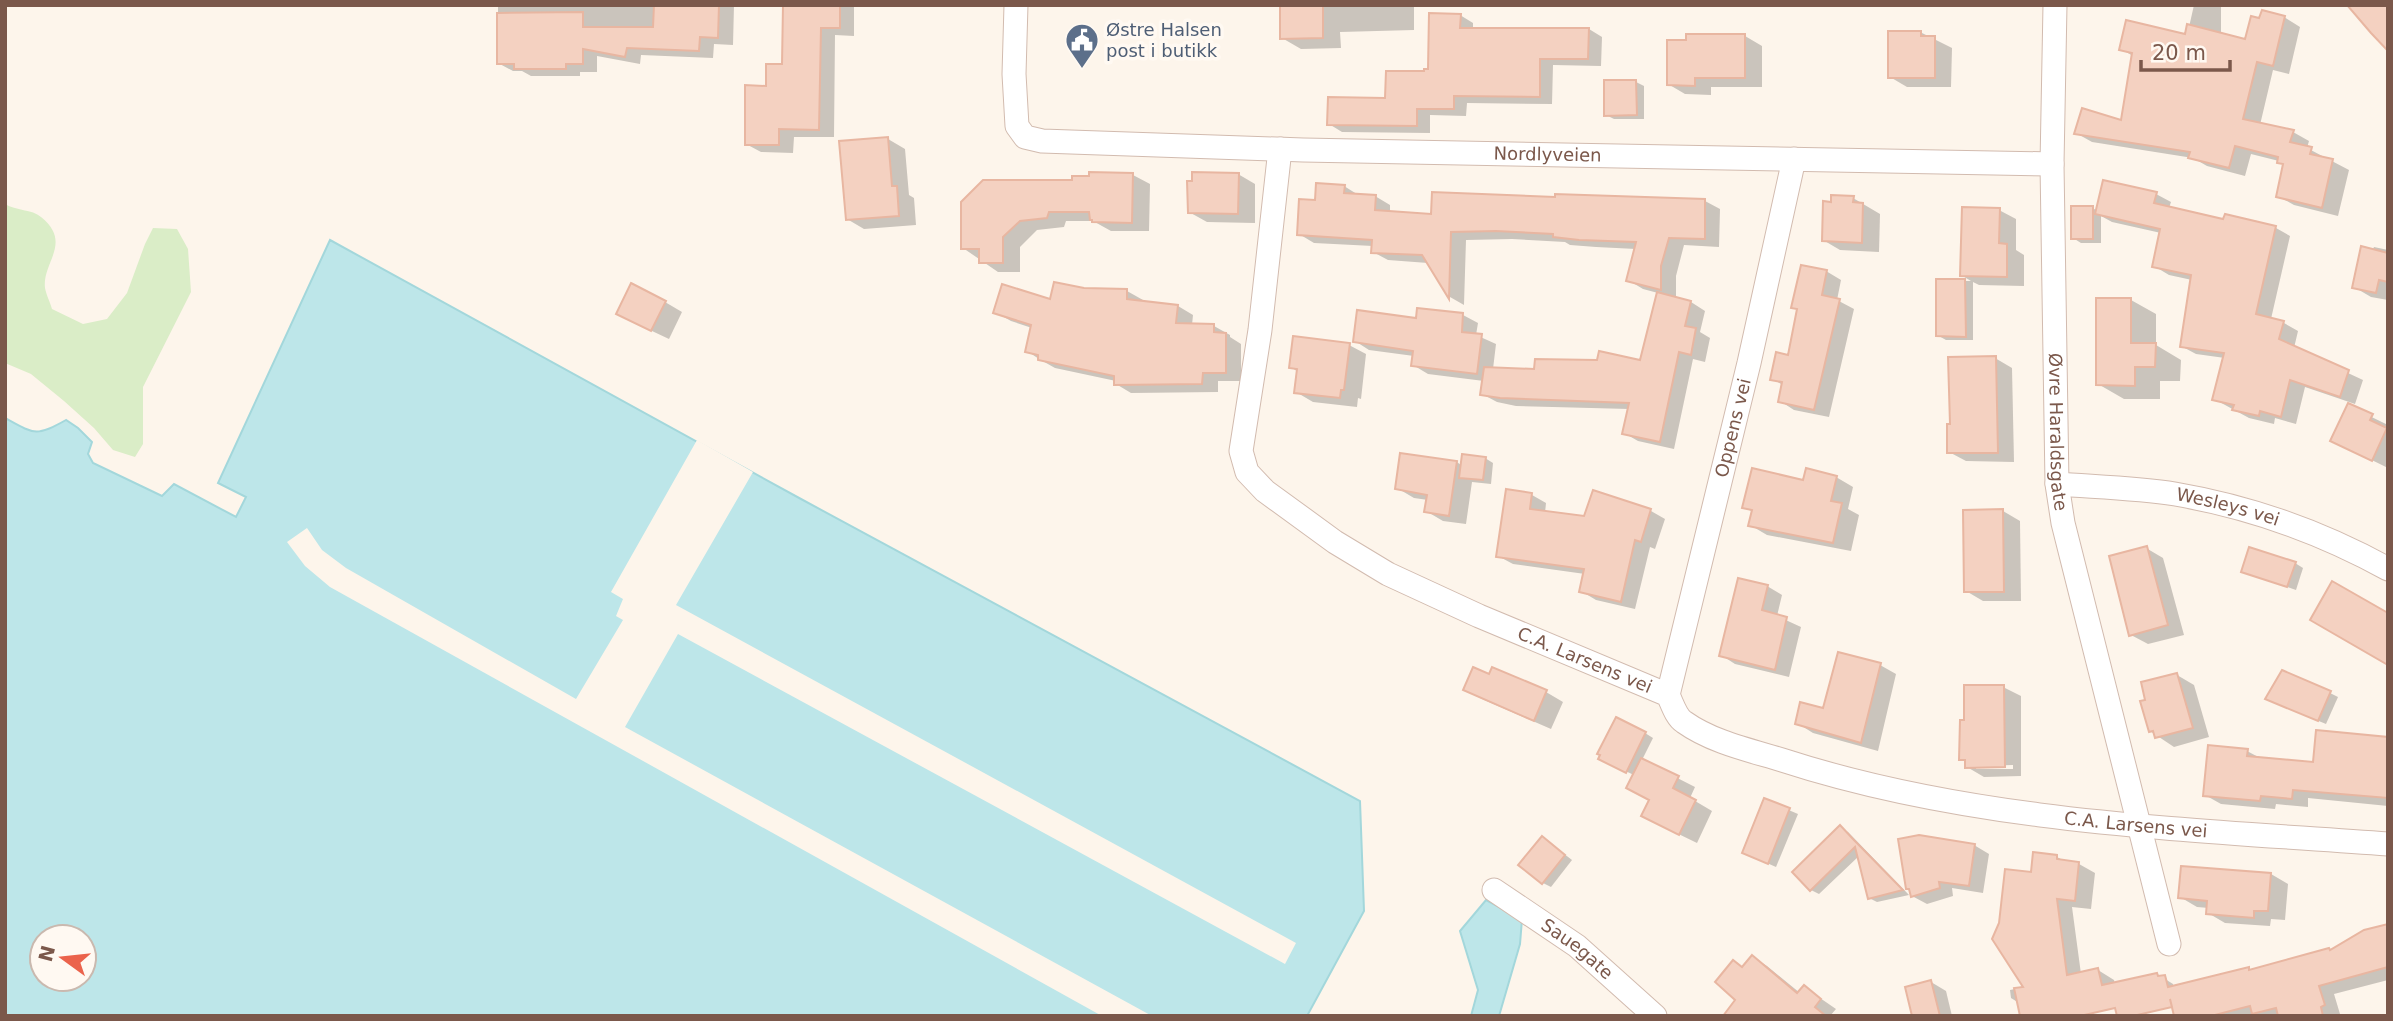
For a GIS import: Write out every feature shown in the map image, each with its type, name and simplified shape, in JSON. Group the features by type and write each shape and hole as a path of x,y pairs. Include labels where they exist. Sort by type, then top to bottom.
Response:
{"street":[{"name":"Nordlyveien","path":"1016,5 1014,74 1017,126 1026,137 1042,141 1280,149 2052,164"},
{"name":"Øvre Haraldsgate","path":"2055,5 2052,164 2057,484 2063,523 2169,944"},
{"name":"C.A. Larsens vei","path":"1280,149 1260,330 1241,451 1247,472 1265,491 1320,531 1388,574 1479,616 1668,695 1681,720 1713,738 1814,771 1910,795 2050,816 2388,844"},
{"name":"Oppens vei","path":"1668,695 1749,363 1794,159"},
{"name":"Wesleys vei","path":"2057,484 2172,494 2241,507 2351,549 2388,569"},
{"name":"Sauegate","path":"1494,890 1577,946 1655,1016"}],"green space":[{"path":"5,204 37,214 50,226 56,244 45,279 46,293 52,309 83,324 107,319 127,293 153,228 177,229 188,249 191,292 143,387 143,444 135,457 113,450 94,428 31,374 5,363"}],"water":[{"path":"330,240 801,499 1360,801 1364,911 1307,1016 5,1016 5,418 35,431 48,429 66,420 92,442 88,454 93,463 162,496 174,484 236,517 246,497 218,483"},
{"path":"1486,900 1522,919 1520,944 1499,1016 1471,1016 1478,990 1460,931"}],"pier":[{"path":"697,440 753,472 676,605 1296,943 1285,964 678,634 625,727 1152,1016 1102,1016 330,587 305,566 287,542 307,528 322,550 346,568 576,699 623,620 616,616 623,599 611,592"}],"building":[{"path":"654,5 719,5 718,38 700,37 699,51 627,48 625,57 583,49 583,64 566,64 566,69 514,69 514,64 497,64 497,13 583,12 583,27 653,27"},
{"path":"783,5 840,5 840,28 821,28 819,130 779,129 779,145 745,145 745,85 766,86 766,64 782,64"},
{"path":"1280,5 1323,5 1323,38 1280,39"},
{"path":"2347,5 2388,5 2388,51 2371,33"},
{"path":"2262,10 2285,16 2273,66 2257,62 2243,119 2294,130 2290,142 2312,147 2310,154 2333,159 2322,208 2276,197 2283,164 2277,163 2278,157 2235,146 2229,168 2188,158 2190,152 2074,134 2082,108 2121,120 2132,53 2119,50 2126,20 2185,34 2187,24 2245,39 2251,16 2259,18"},
{"path":"1429,13 1461,14 1460,28 1589,28 1588,59 1540,59 1540,97 1454,96 1454,109 1417,109 1417,126 1327,125 1328,97 1385,98 1386,71 1428,69"},
{"path":"1888,31 1921,31 1921,36 1935,36 1935,78 1888,78"},
{"path":"1686,34 1745,34 1745,78 1695,78 1695,86 1667,85 1667,40 1686,40"},
{"path":"1604,80 1636,80 1637,115 1604,116"},
{"path":"888,137 892,186 897,186 899,216 846,220 839,141"},
{"path":"1089,172 1133,173 1132,223 1092,222 1089,212 1049,212 1047,218 1020,221 1003,237 1003,263 979,263 979,249 961,249 961,202 983,180 1072,180 1072,176 1089,176"},
{"path":"1192,172 1239,173 1238,214 1188,213 1187,181 1192,181"},
{"path":"2103,180 2157,192 2154,203 2223,219 2225,214 2276,226 2256,314 2284,321 2279,339 2349,370 2340,397 2290,380 2281,417 2260,411 2259,416 2232,410 2234,405 2212,400 2224,353 2180,347 2191,275 2152,267 2160,229 2095,214"},
{"path":"1316,183 1345,185 1344,193 1376,195 1375,210 1431,214 1432,192 1705,199 1705,239 1669,238 1661,266 1661,290 1626,281 1636,242 1579,240 1553,237 1553,234 1451,232 1449,299 1422,255 1371,253 1372,240 1297,235 1299,199 1315,200"},
{"path":"1831,195 1854,196 1853,202 1863,203 1862,243 1822,241 1823,201 1831,202"},
{"path":"2071,206 2093,206 2093,239 2071,239"},
{"path":"1962,207 2000,208 1999,243 2007,244 2007,277 1960,276"},
{"path":"2361,246 2388,253 2388,282 2379,280 2376,293 2352,288"},
{"path":"1801,265 1827,270 1822,295 1840,299 1814,410 1778,402 1782,382 1770,380 1776,352 1788,355 1797,309 1791,308"},
{"path":"1936,279 1965,279 1966,337 1936,336"},
{"path":"1054,282 1084,288 1127,289 1127,299 1178,305 1176,323 1214,324 1214,332 1226,333 1226,373 1203,373 1202,384 1114,385 1114,376 1038,360 1038,355 1025,352 1031,325 993,313 1002,284 1050,299"},
{"path":"631,283 666,301 651,331 616,314"},
{"path":"1657,292 1691,301 1685,326 1696,328 1691,355 1679,352 1660,442 1622,434 1629,403 1480,395 1484,367 1534,369 1535,359 1597,360 1599,351 1640,360"},
{"path":"2096,298 2131,298 2131,343 2156,343 2155,367 2135,367 2135,386 2096,385"},
{"path":"1417,308 1463,313 1462,332 1482,334 1477,374 1411,366 1413,351 1353,342 1357,310 1416,318"},
{"path":"1293,336 1350,343 1344,390 1341,390 1340,398 1294,393 1297,369 1289,368"},
{"path":"1996,356 1998,453 1947,453 1947,424 1950,424 1948,357"},
{"path":"2348,403 2373,414 2370,420 2387,428 2372,461 2330,441"},
{"path":"1400,453 1457,461 1449,516 1424,512 1427,495 1395,489"},
{"path":"1462,454 1486,457 1483,480 1459,478"},
{"path":"1752,468 1803,480 1806,468 1837,476 1831,501 1842,503 1833,543 1748,526 1752,510 1742,508"},
{"path":"1506,489 1532,493 1530,509 1584,516 1593,490 1651,509 1641,542 1635,540 1621,602 1579,592 1584,569 1496,557"},
{"path":"2003,509 2004,592 1964,592 1963,510"},
{"path":"2147,546 2168,625 2129,636 2109,556"},
{"path":"2249,547 2296,562 2287,587 2241,572"},
{"path":"1738,578 1768,585 1762,610 1787,617 1775,670 1719,656"},
{"path":"2332,581 2388,613 2388,665 2310,620"},
{"path":"1838,652 1881,663 1861,743 1795,724 1800,702 1823,708"},
{"path":"1473,667 1489,674 1492,667 1547,690 1534,721 1463,690"},
{"path":"2282,670 2331,691 2318,721 2265,699"},
{"path":"2177,673 2193,728 2155,738 2153,731 2149,732 2140,701 2145,700 2141,682"},
{"path":"1964,685 2004,685 2005,767 1965,768 1965,760 1959,760 1960,720 1964,720"},
{"path":"1616,717 1646,732 1626,773 1598,759 1600,755 1597,754"},
{"path":"2316,730 2388,737 2388,798 2293,790 2292,799 2261,796 2260,801 2203,796 2208,745 2248,749 2247,756 2313,762"},
{"path":"1641,758 1679,776 1673,788 1696,800 1679,835 1641,816 1649,800 1626,788"},
{"path":"1764,798 1790,808 1768,864 1742,853"},
{"path":"1840,825 1903,890 1868,899 1855,847 1810,891 1792,872"},
{"path":"1919,835 1975,844 1969,886 1939,882 1940,888 1911,897 1909,889 1906,889 1898,839"},
{"path":"1542,836 1565,855 1542,884 1518,865"},
{"path":"2033,852 2057,855 2057,859 2079,862 2075,901 2057,899 2067,975 2098,968 2102,985 2157,973 2158,976 2165,975 2168,987 2249,967 2249,970 2329,948 2330,950 2364,930 2388,924 2388,967 2319,986 2325,1005 2321,1007 2323,1016 2278,1016 2276,1008 2252,1014 2250,1006 2211,1016 2174,1016 2172,1007 2133,1016 2117,1016 2115,1008 2080,1016 2020,1016 2014,988 2023,987 1992,939 1999,923 2005,869 2031,872"},
{"path":"2181,866 2271,873 2268,911 2254,911 2254,918 2206,914 2207,901 2178,898"},
{"path":"1752,955 1797,993 1804,985 1821,999 1815,1007 1826,1016 1723,1016 1735,1000 1715,982 1733,960 1742,967"},
{"path":"1931,980 1940,1016 1912,1016 1905,987"}],"place":[{"name":"Østre Halsen post i butikk","path":"1082,70"}]}
